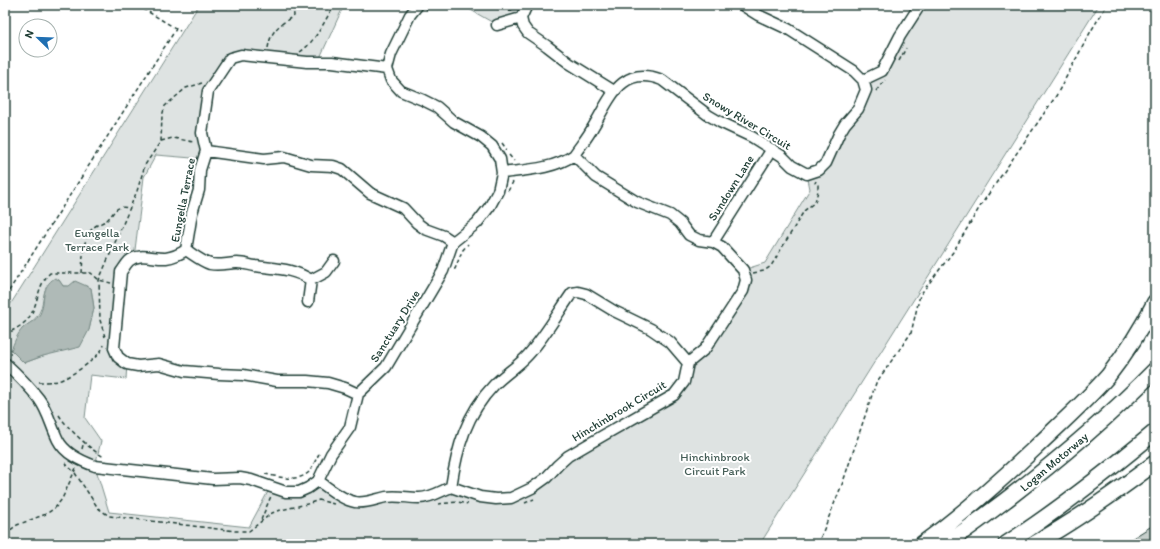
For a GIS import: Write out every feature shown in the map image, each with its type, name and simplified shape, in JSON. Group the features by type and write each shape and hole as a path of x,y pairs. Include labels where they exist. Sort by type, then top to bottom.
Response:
{"highway":[{"path":"922,544 964,511 1009,472 1093,392 1108,375 1134,339 1155,302"},
{"name":"Logan Motorway","path":"946,544 1015,495 1053,464 1093,429 1155,370"},
{"path":"1006,544 1071,500 1119,463 1155,432"},
{"path":"1034,544 1089,510 1155,463"}],"street":[{"path":"742,5 758,15 788,29 854,71 863,80 882,72 900,36 920,5"},
{"path":"205,146 264,159 284,157 310,165 332,166 342,169 370,193 403,208 425,229 444,236 453,242 477,223 490,206 498,191 502,173 500,159 492,146 482,137 454,122 437,107 401,91 390,80 387,69 390,54 410,15 421,9"},
{"path":"497,25 524,10"},
{"path":"524,10 523,26 528,33 569,63 614,91"},
{"name":"Eungella Terrace","path":"358,394 328,383 277,381 243,375 184,371 159,364 138,366 127,364 118,357 114,348 121,272 128,262 134,258 145,256 165,258 178,255 186,250 192,213 199,190 200,170 205,146 202,133 208,91 230,58 241,55 307,62 332,62 387,69"},
{"name":"Snowy River Circuit","path":"574,155 593,127 614,91 624,82 638,76 652,76 662,80 720,122 752,137 782,156 792,166 807,174 819,170 826,163 839,134 845,124 858,109 866,90 863,80"},
{"name":"Sundown Lane","path":"713,242 772,149"},
{"path":"318,481 345,498 356,502 367,502 392,496 420,498 429,497 451,487 456,455 464,432 472,416 492,388 522,362 530,353 572,293 578,292 586,294 614,312 651,329 670,342 688,363 705,349 743,291 746,280 743,270 722,247 713,242 699,240 689,235 680,223 670,215 637,202 596,177 574,155 559,163 535,169 502,173"},
{"name":"Sanctuary Drive","path":"358,394 386,368 443,271 453,242"},
{"path":"186,250 200,260 210,264 221,266 232,263 242,263 253,266 294,271 311,280"},
{"path":"311,280 326,272 334,261"},
{"path":"308,302 311,280"},
{"path":"5,363 39,399 48,415 59,442 69,453 78,459 95,466 213,479 240,478 252,480 286,492 299,492 318,481 331,454 350,427 358,394"},
{"name":"Hinchinbrook Circuit","path":"451,487 480,497 496,500 511,498 532,488 546,478 568,456 674,396 684,382 688,363"}],"path":[{"path":"137,5 180,31"},
{"path":"267,52 270,38 274,30 294,16 293,5"},
{"path":"298,53 305,48 321,27 334,5"},
{"path":"421,9 432,5"},
{"path":"488,5 499,9 524,10"},
{"path":"818,544 843,482 876,383 911,333 920,296 953,252 981,205 1056,96 1091,31 1107,5"},
{"path":"5,297 176,28"},
{"path":"105,339 100,320 100,280 138,192 145,165 161,141 162,116 165,106 186,88 202,83"},
{"path":"161,141 173,138 205,146"},
{"path":"499,140 504,144 512,160 517,163 518,171 517,178 512,184 506,197"},
{"path":"82,273 83,247 93,227 106,220 116,208 122,206 130,208"},
{"path":"445,265 455,269 462,251 468,243"},
{"path":"5,335 21,325 30,316 45,278 50,273 91,273 100,280 120,286"},
{"path":"400,323 411,304"},
{"path":"34,379 39,382 58,381 80,369 103,348 104,344"},
{"path":"57,412 63,422 97,453 106,458"},
{"path":"5,534 17,524 46,514 55,508 62,499 75,473 84,441"},
{"path":"264,474 295,478 304,476 310,470 320,452"},
{"path":"261,520 280,477"}],"green space":[{"name":"Hinchinbrook Circuit Park","path":"199,5 344,5 318,62 230,58 208,91 204,159 156,155 144,177 134,258 121,272 114,348 127,364 126,379 90,375 85,418 101,441 95,466 109,512 249,527 271,486 286,492 318,481 345,498 420,498 451,487 511,498 558,465 674,395 688,363 743,291 743,270 765,263 810,189 807,174 814,173 858,109 863,80 882,71 920,5 1099,5 760,544 5,544 5,402 8,399 8,384 5,382 5,313","holes":["59,280 63,286 91,288 94,308 89,330 43,356 24,363 22,329 37,317 45,290"]},
{"path":"462,5 527,5 521,18 497,25"}],"shaded area":[{"path":"55,278 59,280 63,286 69,286 75,281 91,288 94,308 89,330 80,347 43,356 24,363 11,350 21,330 40,314 45,290 50,282"}],"building":[{"path":"1155,524 1155,544 1123,544"}],"park label":[{"name":"Eungella Terrace Park","path":"97,240"}]}
